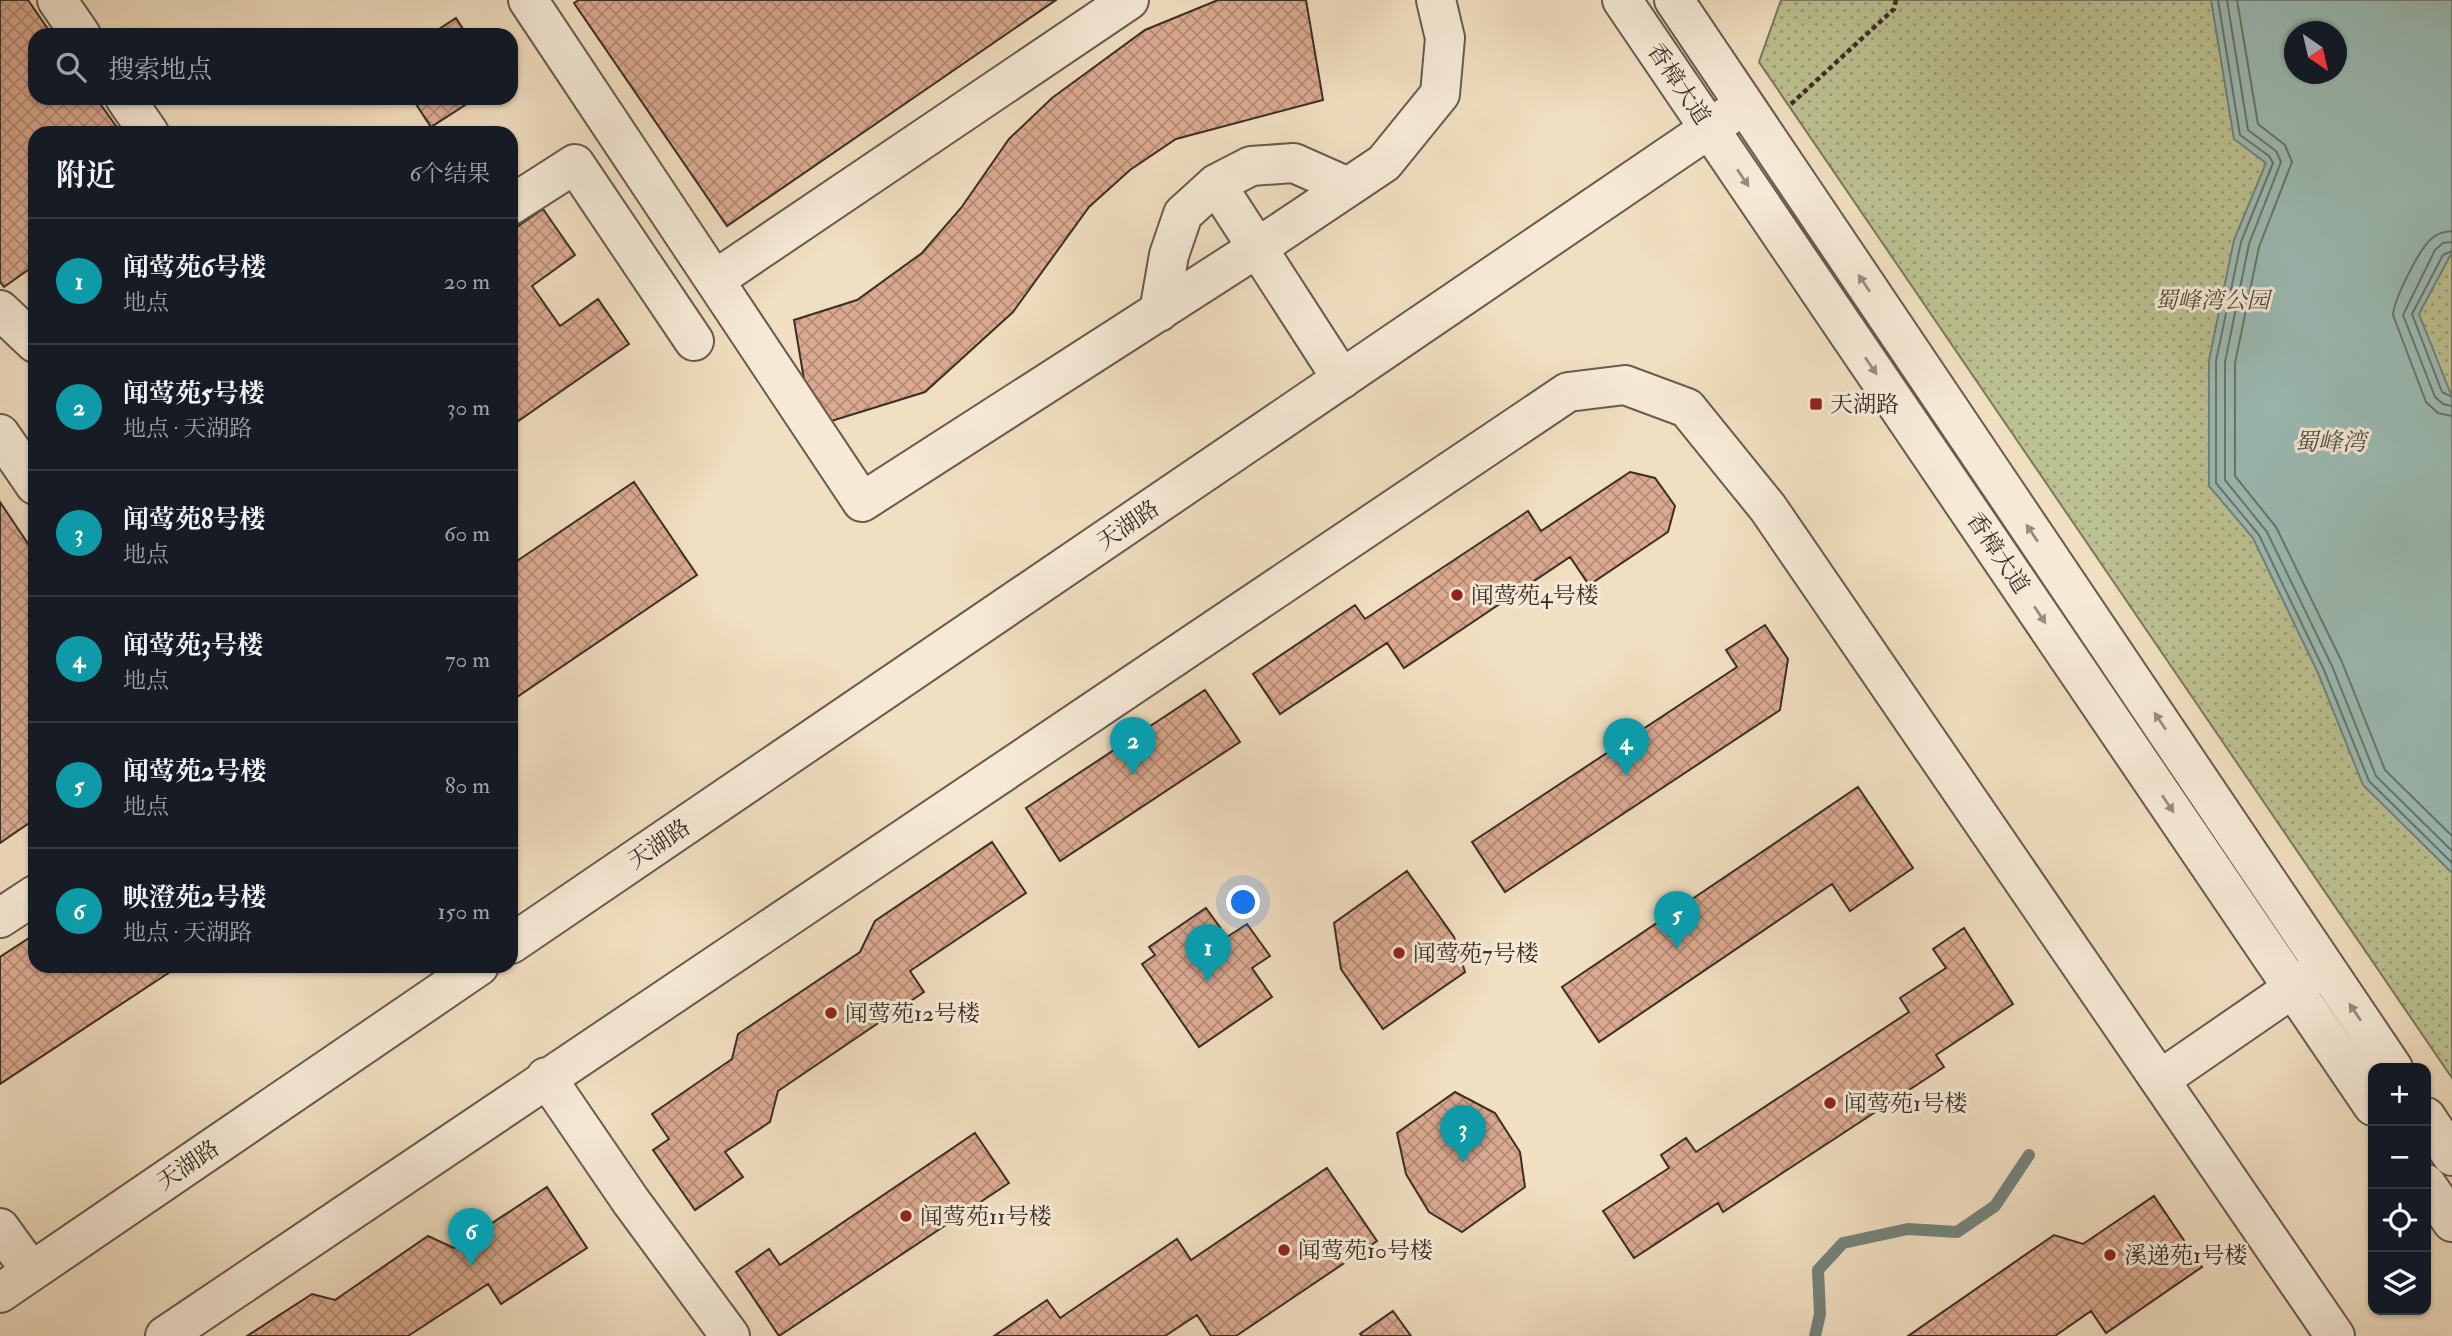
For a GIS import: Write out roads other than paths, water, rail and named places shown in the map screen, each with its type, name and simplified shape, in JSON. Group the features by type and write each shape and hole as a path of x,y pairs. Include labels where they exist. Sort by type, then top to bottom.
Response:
{"street":[{"path":"57,0 76,28"},
{"path":"528,0 716,279 796,407 862,502 1159,312 1384,163 1440,93 1445,38 1436,0"},
{"path":"716,279 1129,0"},
{"name":"香樟大道","path":"1622,0 2368,1099"},
{"name":"香樟大道","path":"1674,0 2390,1063"},
{"path":"130,105 144,126"},
{"name":"天湖路","path":"518,939 1709,129 1753,118"},
{"path":"1159,312 1169,255 1184,214 1216,184 1251,166 1294,163 1348,187"},
{"path":"518,201 575,164 694,341"},
{"path":"1216,184 1342,379"},
{"path":"0,310 28,336"},
{"path":"165,1336 546,1077 1568,392 1625,385 1687,408 1768,509 2335,1336"},
{"path":"0,434 28,475"},
{"path":"0,918 28,900"},
{"path":"2161,1079 2294,990 2324,966"},
{"name":"天湖路","path":"0,1293 469,973"},
{"path":"546,1077 630,1200 730,1336"},
{"path":"2431,1124 2452,1156"},
{"path":"2429,1189 2452,1222"},
{"path":"0,1228 31,1271"}],"water":[{"name":"蜀峰湾","path":"2211,0 2452,0 2452,252 2419,314 2452,397 2452,873 2363,785 2318,673 2253,538 2209,486 2209,360 2234,240 2266,163 2234,139"}],"waterway":[{"path":"1815,1336 1820,1314 1818,1270 1843,1243 1908,1229 1957,1232 1995,1206 2029,1155"}],"place":[{"name":"天湖路","path":"1816,404"},
{"name":"闻莺苑4号楼","path":"1457,595"},
{"name":"闻莺苑5号楼","path":"1133,775"},
{"name":"闻莺苑3号楼","path":"1626,776"},
{"name":"闻莺苑2号楼","path":"1677,949"},
{"name":"闻莺苑7号楼","path":"1399,953"},
{"name":"闻莺苑6号楼","path":"1208,982"},
{"name":"闻莺苑12号楼","path":"831,1013"},
{"name":"闻莺苑1号楼","path":"1830,1103"},
{"name":"闻莺苑8号楼","path":"1463,1163"},
{"name":"闻莺苑11号楼","path":"906,1216"},
{"name":"闻莺苑10号楼","path":"1284,1250"},
{"name":"溪递苑1号楼","path":"2110,1255"},
{"name":"映澄苑2号楼","path":"471,1266"}],"park label":[{"name":"蜀峰湾公园","path":"2212,300"}]}
